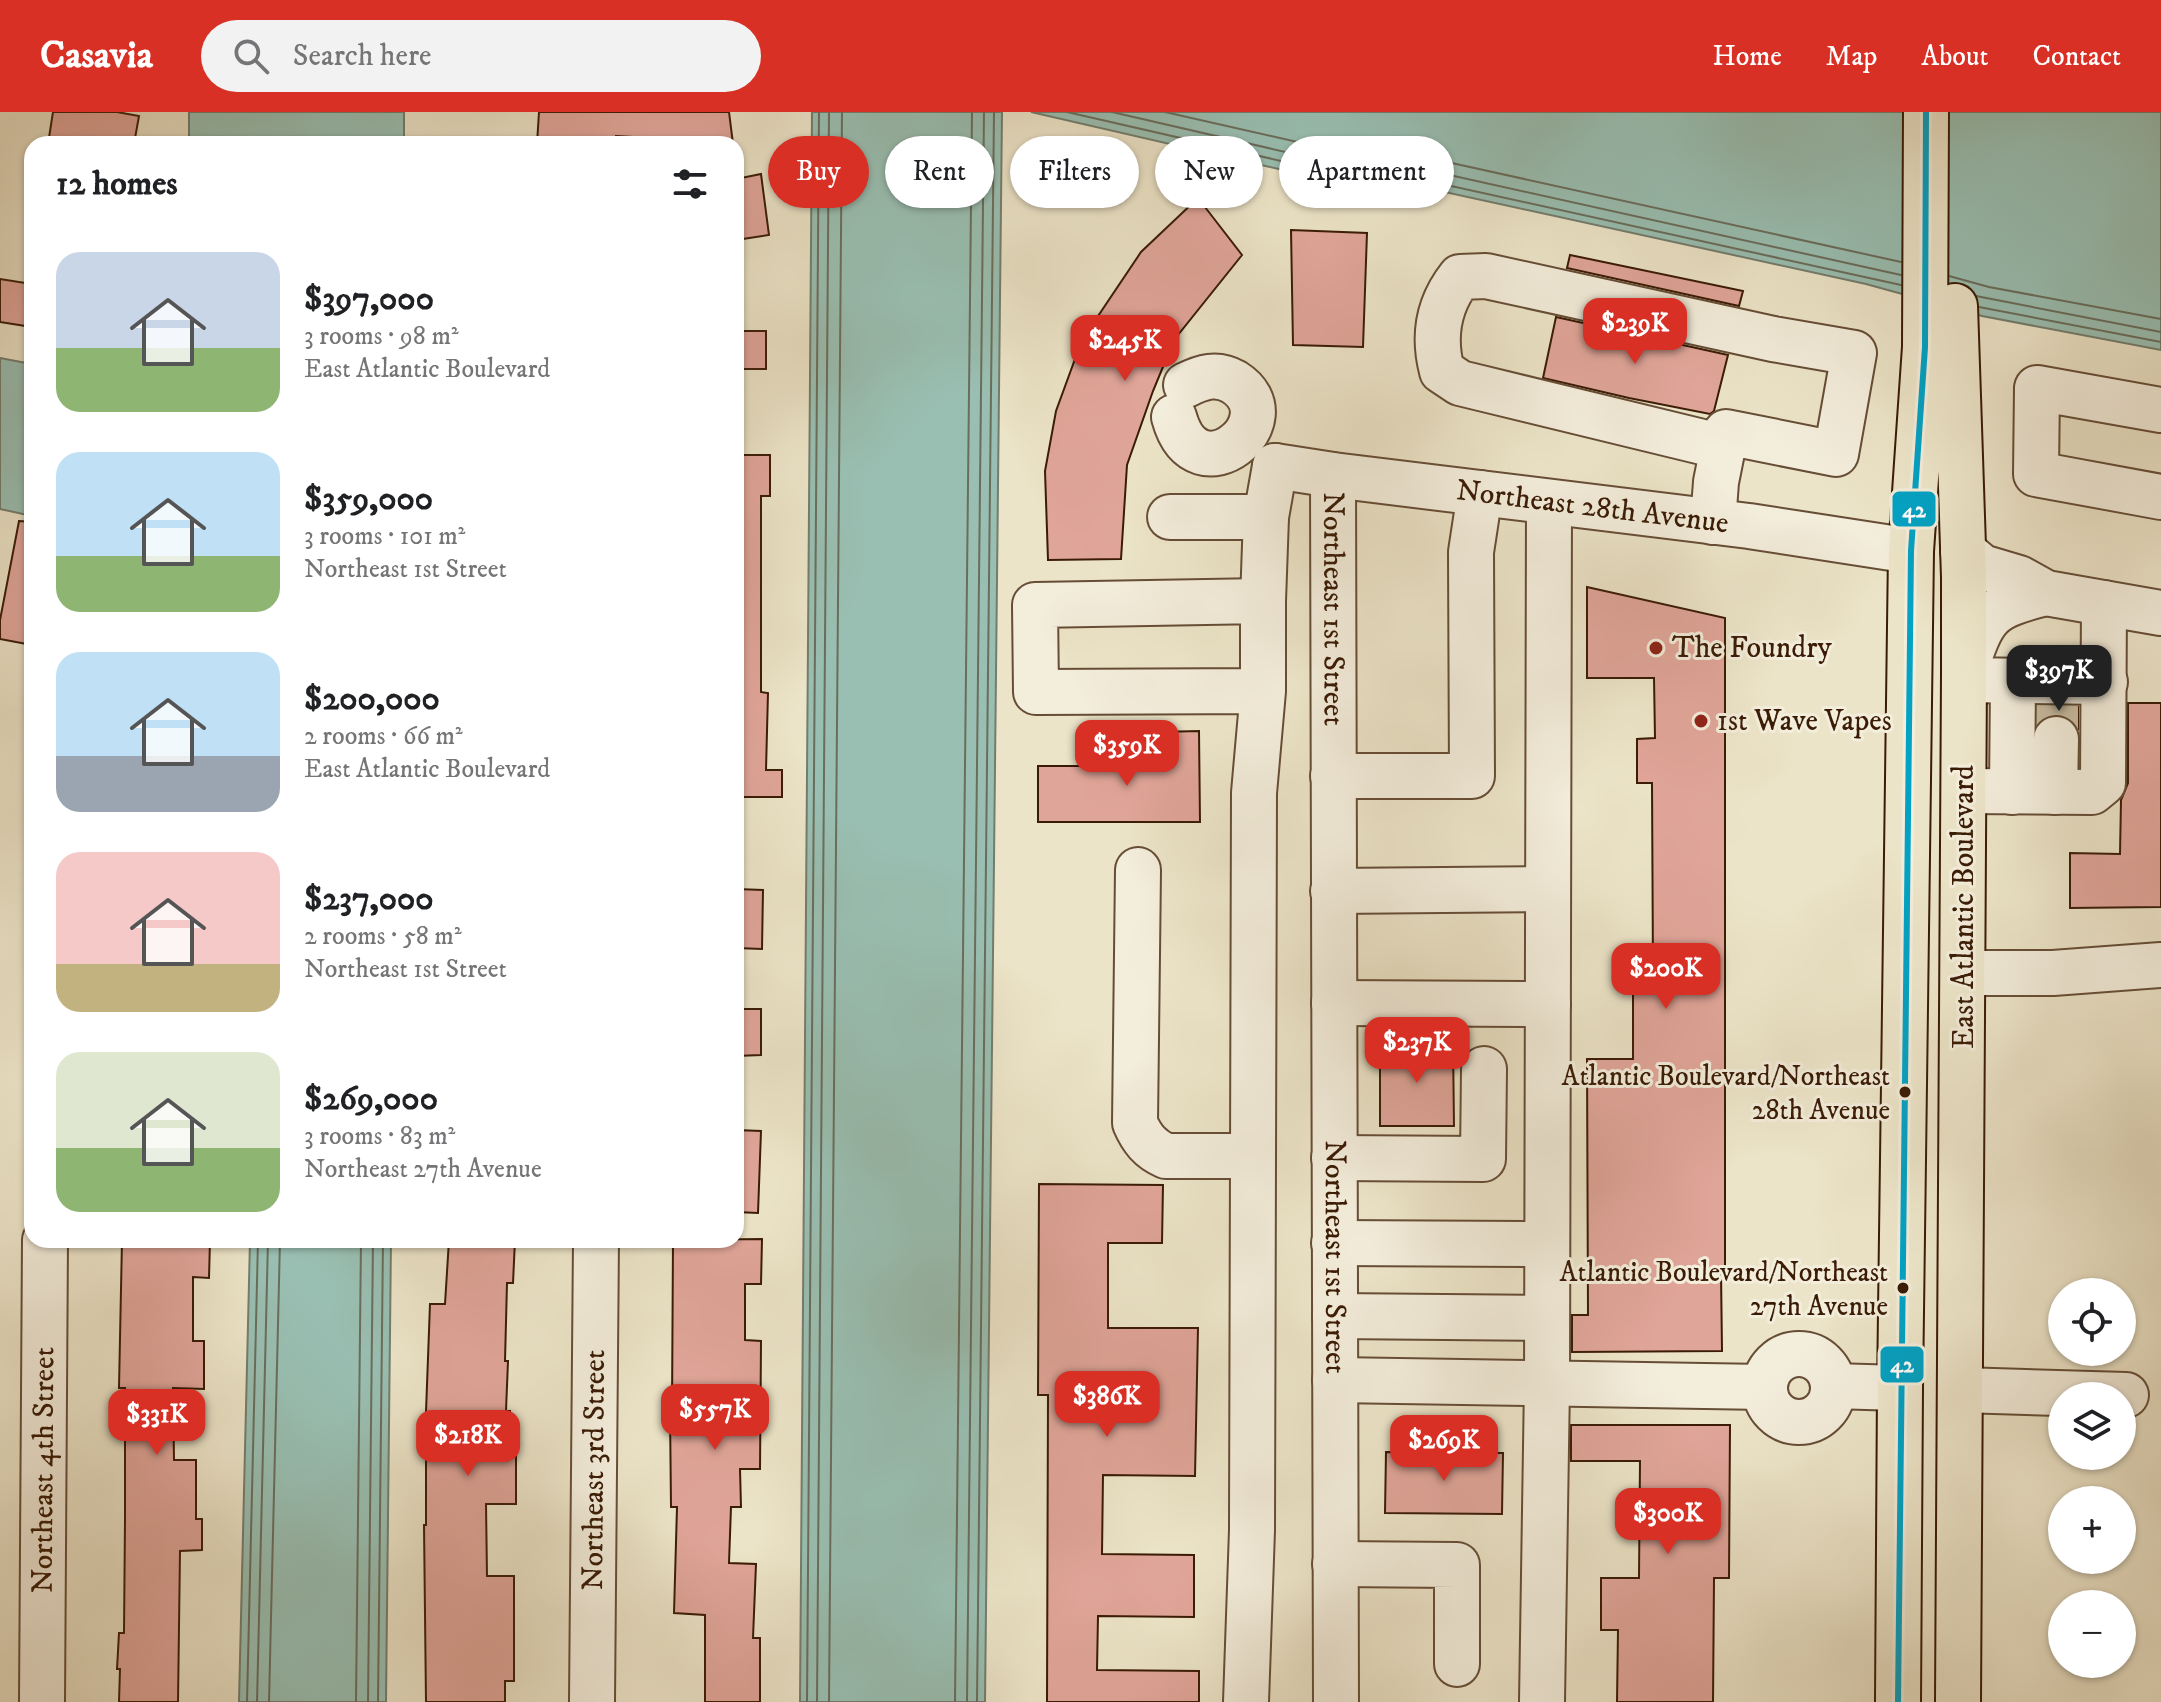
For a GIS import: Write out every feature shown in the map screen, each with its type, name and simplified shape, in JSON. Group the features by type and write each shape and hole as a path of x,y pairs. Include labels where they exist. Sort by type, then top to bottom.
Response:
{"main road":[{"name":"East Atlantic Boulevard","path":"1926,112 1940,348 1963,551 1964,973 1958,1702"},
{"name":"East Atlantic Boulevard","path":"1898,1702 1911,551 1940,348 1956,112"},
{"path":"1911,551 1930,582 1964,676"},
{"path":"1902,1258 1927,1340 1961,1390"},
{"path":"1900,1388 1925,1422 1960,1516"}],"street":[{"path":"1713,522 1726,432 1836,454 1854,353 1773,339 1486,276 1460,277 1446,294 1440,313 1436,351 1442,371 1460,383 1723,447"},
{"path":"1216,376 1239,385 1251,407 1252,419 1247,433 1232,449 1219,453 1206,453 1193,448 1184,440 1180,401 1204,377 1216,376"},
{"path":"2161,410 2037,388 2036,474 2161,497"},
{"path":"1246,1702 1252,1530 1254,793 1263,691 1266,517 1275,466 1247,433"},
{"name":"Northeast 28th Avenue","path":"1275,466 1713,522 1911,551"},
{"name":"Northeast 1st Street","path":"1333,475 1336,1702"},
{"path":"1333,776 1472,776 1471,552 1480,493"},
{"path":"1542,1702 1547,1384 1549,502"},
{"path":"1170,517 1266,517"},
{"path":"1963,551 1982,567 2019,578 2046,593 2161,613"},
{"path":"2046,593 2007,604 1981,626 1964,676 2013,681 2056,708"},
{"path":"1263,601 1035,605 1036,692 1263,691"},
{"path":"1964,791 2092,792 2103,783 2104,603"},
{"path":"2012,792 2013,681"},
{"path":"2056,708 2105,682"},
{"path":"2055,792 2056,708"},
{"path":"1138,870 1135,1123 1140,1136 1153,1150 1166,1156 1253,1156"},
{"path":"1333,891 1548,889"},
{"path":"1964,973 2053,973 2161,965"},
{"path":"1334,1003 1548,1004"},
{"path":"1334,1158 1483,1159 1484,1069"},
{"path":"1334,1243 1547,1244"},
{"name":"Northeast 4th Street","path":"42,1702 45,1248"},
{"name":"Northeast 3rd Street","path":"592,1702 596,1248"},
{"path":"1335,1316 1547,1318"},
{"path":"1335,1380 1765,1387 1768,1374 1775,1364 1799,1354 1823,1364 1833,1386 1900,1388"},
{"path":"1961,1390 2048,1393"},
{"path":"1335,1564 1457,1565 1457,1664"}],"water":[{"path":"189,112 404,112 404,136 189,136"},
{"path":"812,112 1002,112 985,1702 800,1702 811,208 869,208 869,136 812,136"},
{"path":"1031,112 2161,112 2161,350 1982,316 1866,284 1454,194 1454,136 1279,136 1279,169 1263,165 1263,136 1155,136 1155,141"},
{"path":"0,358 24,362 24,514 0,509"},
{"path":"250,1248 391,1248 386,1702 239,1702"}],"building":[{"path":"53,112 117,112 139,116 135,136 49,136"},
{"path":"539,112 729,112 732,136 616,136 538,136"},
{"path":"761,174 769,235 744,239 744,177"},
{"path":"1187,208 1206,208 1242,255 1174,340 1153,391 1127,465 1121,559 1048,560 1045,471 1056,411 1082,340 1141,252"},
{"path":"1291,230 1367,233 1363,347 1293,345"},
{"path":"1570,255 1743,291 1739,306 1567,268"},
{"path":"0,279 24,283 24,326 0,322"},
{"path":"1556,317 1728,355 1714,411 1710,414 1543,378"},
{"path":"744,331 766,331 766,369 744,369"},
{"path":"744,455 770,455 770,496 761,496 761,692 768,693 766,770 782,770 782,797 744,797"},
{"path":"19,521 24,521 24,644 0,639 0,620"},
{"path":"1587,587 1725,618 1725,1272 1721,1272 1722,1351 1572,1352 1572,1315 1588,1315 1587,1059 1633,1059 1633,973 1653,973 1652,783 1637,783 1637,739 1655,738 1654,678 1587,678"},
{"path":"2128,703 2161,703 2161,907 2070,908 2070,853 2120,854 2121,800 2128,783"},
{"path":"2038,706 2078,707 2078,728 2070,718 2057,714 2045,717 2038,723"},
{"path":"1199,731 1200,822 1038,822 1038,766 1159,766 1159,732"},
{"path":"744,889 763,890 762,949 744,948"},
{"path":"744,1009 761,1009 761,1055 744,1056"},
{"path":"1380,1044 1453,1044 1454,1126 1380,1126"},
{"path":"744,1130 761,1131 758,1213 744,1212"},
{"path":"1039,1184 1163,1185 1162,1243 1108,1243 1108,1328 1198,1328 1195,1476 1103,1475 1102,1554 1194,1555 1194,1617 1098,1616 1097,1670 1199,1671 1199,1702 1047,1702 1048,1395 1038,1395"},
{"path":"744,1239 762,1239 761,1284 745,1284 745,1340 761,1341 760,1469 740,1469 741,1507 731,1507 729,1563 756,1564 753,1638 760,1638 760,1702 705,1702 705,1615 674,1613 677,1507 671,1507 670,1410 673,1248 744,1248"},
{"path":"122,1248 210,1248 209,1278 193,1277 193,1341 204,1341 204,1389 173,1388 174,1460 196,1460 196,1519 202,1519 202,1550 180,1551 178,1702 119,1702 119,1633 124,1633 125,1388 119,1388"},
{"path":"448,1248 515,1248 513,1283 507,1283 505,1361 508,1361 506,1411 510,1411 511,1453 516,1453 516,1504 486,1504 487,1576 514,1576 514,1681 505,1681 505,1702 426,1702 424,1525 430,1304 445,1304"},
{"path":"1571,1425 1730,1425 1729,1578 1714,1578 1713,1702 1617,1702 1618,1630 1601,1630 1601,1578 1639,1578 1640,1461 1571,1461"},
{"path":"1386,1452 1503,1453 1502,1514 1385,1513"}],"tunnel":[{"path":"2056,704 2056,739"}],"transit line":[{"name":"42","path":"1898,1702 1911,551 1925,347 1926,112"}],"place":[{"name":"The Foundry","path":"1656,648"},
{"name":"1st Wave Vapes","path":"1701,721"},
{"name":"Atlantic Boulevard/Northeast 28th Avenue","path":"1905,1092"},
{"name":"Atlantic Boulevard/Northeast 27th Avenue","path":"1903,1288"}]}
